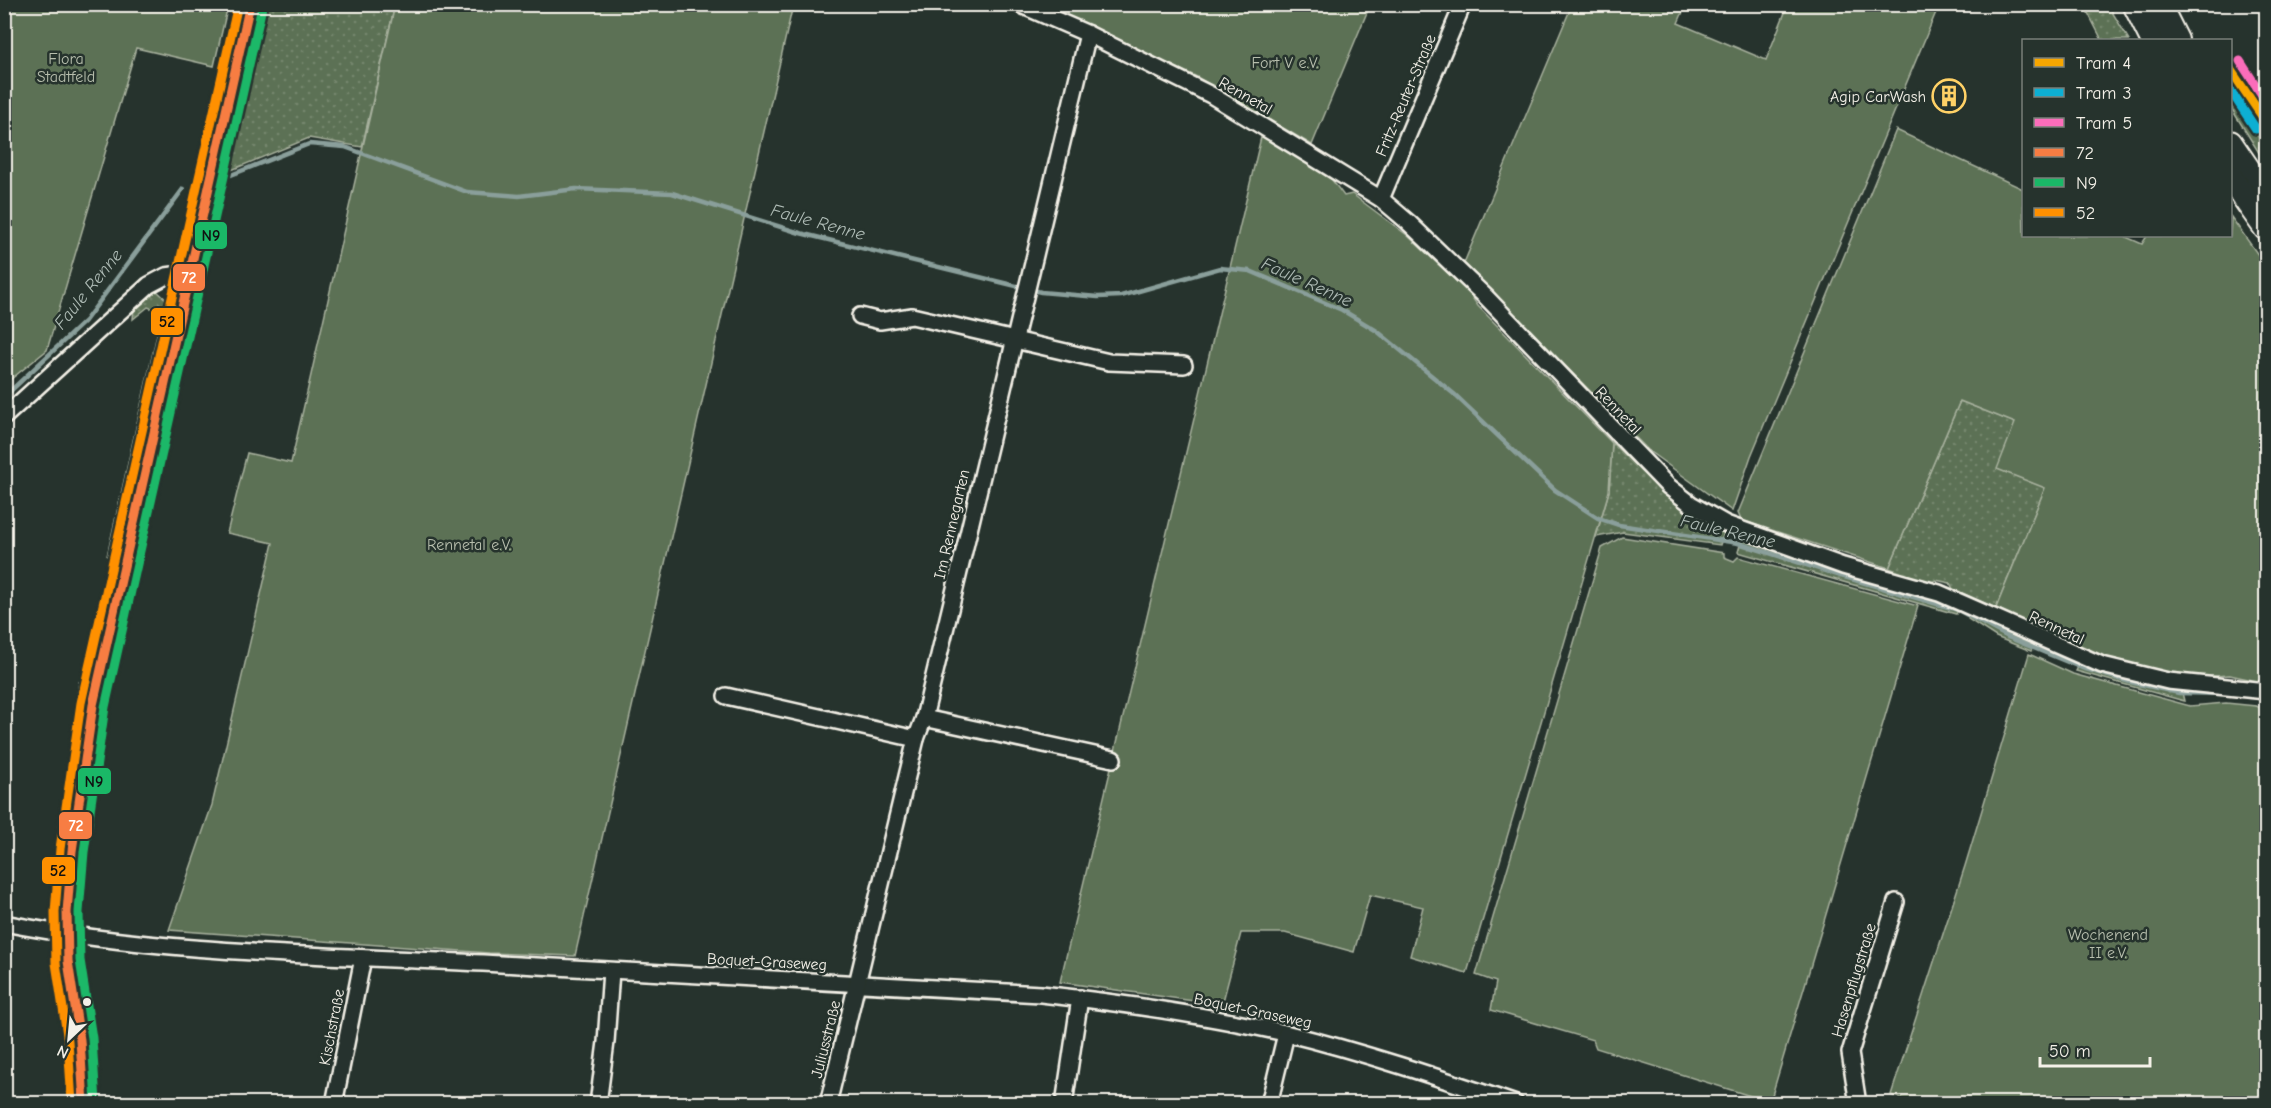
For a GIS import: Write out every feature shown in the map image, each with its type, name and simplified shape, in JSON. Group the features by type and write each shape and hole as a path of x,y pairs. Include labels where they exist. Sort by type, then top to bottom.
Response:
{"main road":[{"path":"2135,4 2152,39"},
{"path":"2158,4 2176,39"},
{"path":"2232,146 2266,196"},
{"path":"2232,180 2266,228"}],"street":[{"path":"84,1104 80,1040 68,961 67,933 72,851 93,705 250,4"},
{"name":"Rennetal","path":"1019,4 1088,34 1211,95 1381,199 1479,291 1668,486 1714,519 1844,567 1939,593 2079,657 2112,668 2193,684 2266,691"},
{"name":"Fritz-Reuter-Straße","path":"1381,199 1463,4"},
{"name":"Im Rennegarten","path":"858,984 1088,34"},
{"path":"4,417 149,285 166,276 188,273"},
{"path":"860,316 880,321 912,316 1109,362 1184,365"},
{"path":"726,696 916,739"},
{"path":"924,718 1113,759"},
{"name":"Hasenpflugstraße","path":"1858,1104 1850,1053 1896,902"},
{"name":"Boquet-Graseweg","path":"4,923 67,933 213,948 1080,998 1211,1018 1286,1034 1373,1057 1508,1102"},
{"name":"Kischstraße","path":"334,1104 363,958"},
{"path":"598,1104 606,1042 611,971"},
{"name":"Juliusstraße","path":"828,1104 858,984"},
{"path":"1064,1104 1080,998"},
{"path":"1269,1104 1286,1034"}],"green space":[{"name":"Flora Stadtfeld","path":"5,4 228,5 214,66 136,48 47,350 5,384"},
{"path":"261,5 395,5 362,147 309,138 224,173"},
{"name":"Rennetal e.V.","path":"395,5 793,5 575,956 489,953 169,930 212,805 273,543 227,533 247,453 291,463"},
{"name":"Fort V e.V.","path":"1040,5 1370,5 1312,145 1197,77"},
{"path":"1572,5 1686,5 1678,23 1766,60 1788,5 1939,5 1751,456 1732,511 1650,452 1464,263"},
{"path":"2084,5 2108,5 2128,39 2101,39"},
{"path":"2232,96 2266,148 2266,164 2232,110"},
{"path":"1896,130 2022,189 2022,237 2126,237 2142,244 2146,237 2232,237 2232,218 2266,266 2266,683 2230,675 2198,677 2130,666 2085,650 1996,608 2045,488 1997,469 2015,423 1960,401 1889,568 1741,520 1738,513"},
{"path":"1262,133 1332,180 1344,196 1352,194 1407,235 1469,293 1478,306 1612,443 1609,491 1467,973 1410,956 1423,907 1370,895 1354,952 1285,933 1241,933 1222,1005 1060,982"},
{"path":"157,291 170,303 115,558 107,556 162,312 148,307 133,319 134,307 147,295"},
{"path":"1960,401 2016,423 2045,488 1996,608 1953,589 1950,583 1936,580 1930,583 1889,568"},
{"path":"1612,443 1678,504 1708,523 1725,530 1720,545 1623,532 1596,537 1609,491"},
{"path":"1743,535 1960,607 1956,614 1738,552"},
{"path":"1622,537 1724,553 1724,557 1734,561 1738,557 1918,606 1770,1102 1596,1048 1593,1040 1491,1010 1496,982 1476,975 1602,548"},
{"path":"1970,613 2035,643 2031,651 1996,637 1968,619"},
{"name":"Wochenend II e.V.","path":"2029,654 2073,674 2190,706 2226,703 2256,706 2266,710 2266,1103 1917,1104 1891,1095 1965,866"},
{"path":"2081,661 2181,688 2184,701 2076,671"},
{"path":"79,682 87,686 78,737 71,735"}],"waterway":[{"name":"Faule Renne","path":"231,175 309,144 345,147 467,192 519,196 576,189 672,193 800,233 1041,292 1098,297 1121,296 1220,268 1250,271 1342,310 1377,331 1454,394 1555,490 1598,518 1619,525 1738,543 1958,610 2010,638 2082,668 2130,682 2179,693 2225,694"},
{"name":"Faule Renne","path":"4,397 85,321 183,189"}],"tram line":[{"name":"5","path":"2240,61 2266,101"},
{"name":"4","path":"2232,72 2266,122"},
{"name":"3","path":"2232,93 2256,129"}],"transit line":[{"name":"52","path":"72,1104 68,1041 56,963 55,912 60,849 81,703 238,4"},
{"name":"72","path":"84,1104 80,1040 68,961 67,912 72,851 93,705 250,4"},
{"name":"N9","path":"96,1103 92,1038 80,960 79,912 84,852 105,707 262,7"}],"place":[{"name":"Agip CarWash","path":"1949,96"}]}
